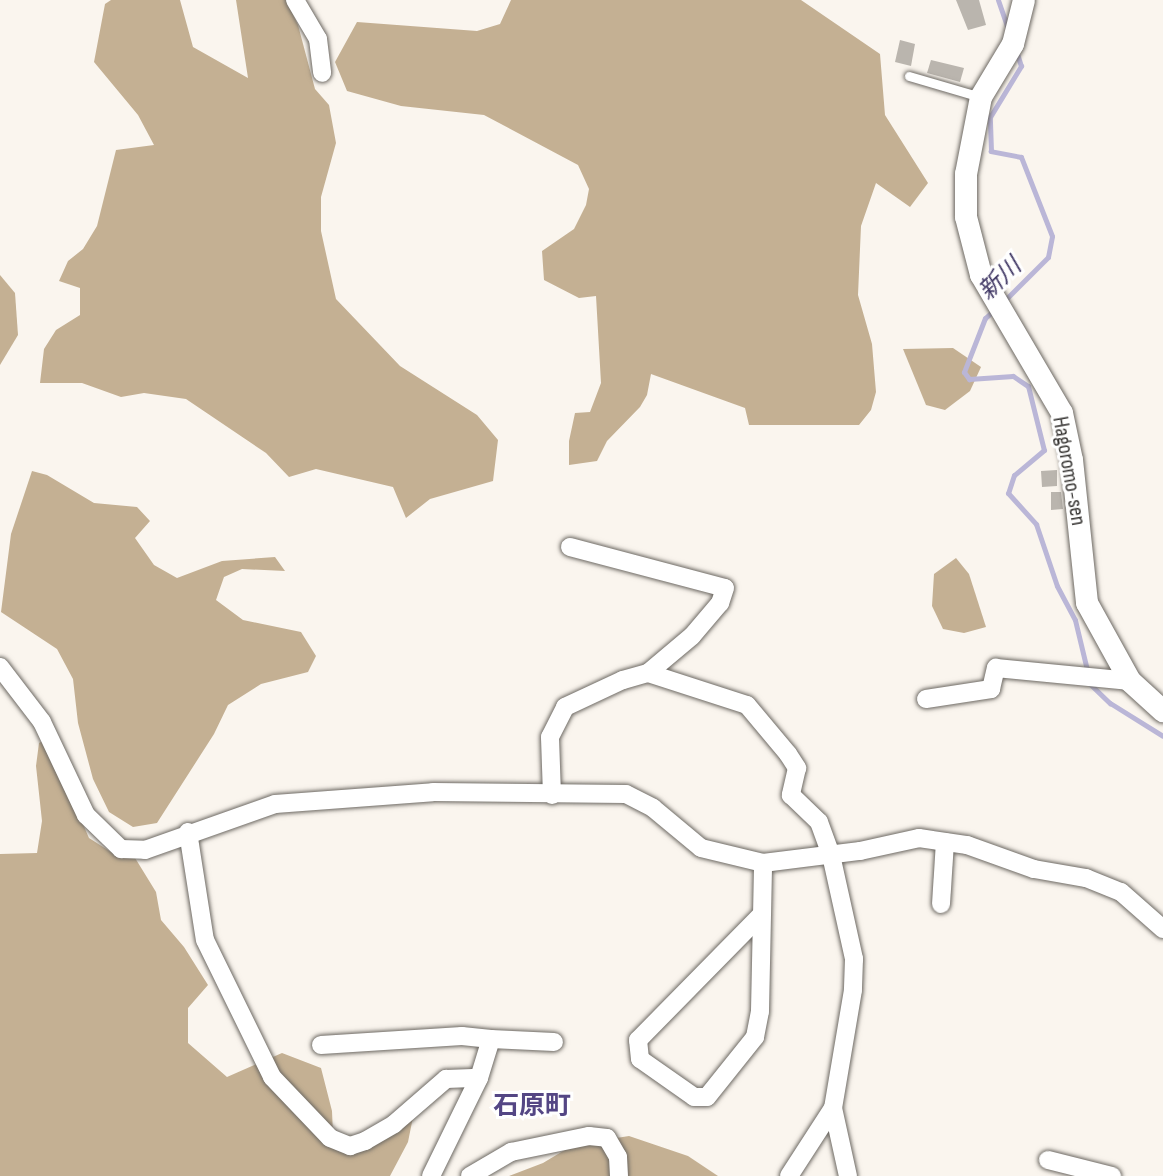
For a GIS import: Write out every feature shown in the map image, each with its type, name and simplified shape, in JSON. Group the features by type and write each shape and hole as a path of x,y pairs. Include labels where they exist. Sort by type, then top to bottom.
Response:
{"street":[{"path":"295,0 318,39 322,73"},
{"name":"Hagoromo-sen","path":"1024,0 1013,44 981,97 966,174 966,217 981,275 1062,413 1072,460 1087,603 1130,681 1163,711"},
{"path":"552,795 550,737 552,727 565,707 623,680 648,673 692,636 720,603 725,588 570,547"},
{"path":"0,667 42,722 86,815 121,849 145,850 188,832 275,804 433,792 626,794 653,808 701,848 763,863 831,855 919,838 967,845 1034,869 1086,878 1121,892 1163,929"},
{"path":"926,699 991,689 996,668 1130,681"},
{"path":"648,673 747,705 797,768 791,795 819,822 831,855 854,959 853,990 833,1108 789,1176"},
{"path":"188,832 205,940 272,1077 330,1138 350,1146 365,1141 394,1124 446,1079 479,1078"},
{"path":"941,904 945,842"},
{"path":"760,916 638,1040 640,1059 694,1097 707,1097 755,1037 760,1011 763,863"},
{"path":"321,1045 462,1036 554,1042"},
{"path":"431,1176 479,1078 491,1039"},
{"path":"833,1108 849,1166 848,1176"},
{"path":"470,1176 511,1152 589,1136 607,1138 618,1157 619,1176"},
{"path":"1048,1160 1112,1176"}],"lane":[{"path":"909,76 981,97"}],"shaded area":[{"path":"111,0 180,0 193,47 248,78 236,0 286,0 298,25 315,89 329,105 336,143 321,197 321,231 336,299 400,366 477,415 498,440 493,481 430,499 406,518 393,487 316,469 289,477 266,453 186,399 144,393 121,397 82,383 40,383 44,349 56,330 80,315 80,288 59,281 68,261 83,249 97,226 116,150 154,145 138,115 94,62 105,4"},
{"path":"511,0 801,0 880,54 885,115 928,183 910,207 876,183 861,226 858,295 872,344 876,392 871,410 859,425 749,425 745,408 651,374 647,395 640,407 607,441 597,461 569,465 569,441 575,413 590,412 601,383 596,296 579,298 544,280 542,251 574,229 586,205 589,189 578,165 484,115 401,106 347,91 335,62 357,22 477,31 500,24"},
{"path":"0,275 15,293 18,335 0,365"},
{"path":"953,348 981,367 970,391 945,410 926,405 903,349"},
{"path":"32,471 47,475 94,503 137,507 150,521 135,538 154,565 177,578 222,561 275,557 285,571 242,569 224,577 216,600 243,620 301,632 316,656 308,672 261,684 228,705 214,734 157,823 133,827 109,812 93,779 78,723 73,679 57,649 1,612 11,534"},
{"path":"956,558 969,574 986,627 964,633 943,629 932,606 934,574"},
{"path":"46,739 89,838 111,852 132,853 156,892 161,920 184,947 208,985 188,1008 188,1043 227,1077 282,1053 321,1068 332,1111 333,1135 377,1138 413,1117 408,1142 390,1176 0,1176 0,854 37,853 42,821 36,766 39,743"},
{"path":"629,1136 688,1156 718,1176 509,1176 543,1163 573,1145"}],"building":[{"path":"956,0 979,0 986,25 968,30"},
{"path":"900,40 915,44 911,66 895,62"},
{"path":"931,60 964,68 960,82 927,73"},
{"path":"1057,470 1057,486 1042,487 1041,471"},
{"path":"1051,492 1061,492 1063,509 1051,510"}],"waterway":[{"name":"新川","path":"998,0 1008,29"},
{"name":"新川","path":"1004,301 1048,257 1052,236 1021,157 991,151 990,117 1021,66 1017,54"},
{"name":"新川","path":"994,310 985,318 964,372 969,379 1013,376 1028,386 1044,450 1014,475 1008,493 1036,524 1057,586 1075,620 1088,674"},
{"name":"新川","path":"1090,684 1110,703 1163,736"}],"district":[{"name":"石原町","path":"532,1107"}]}
